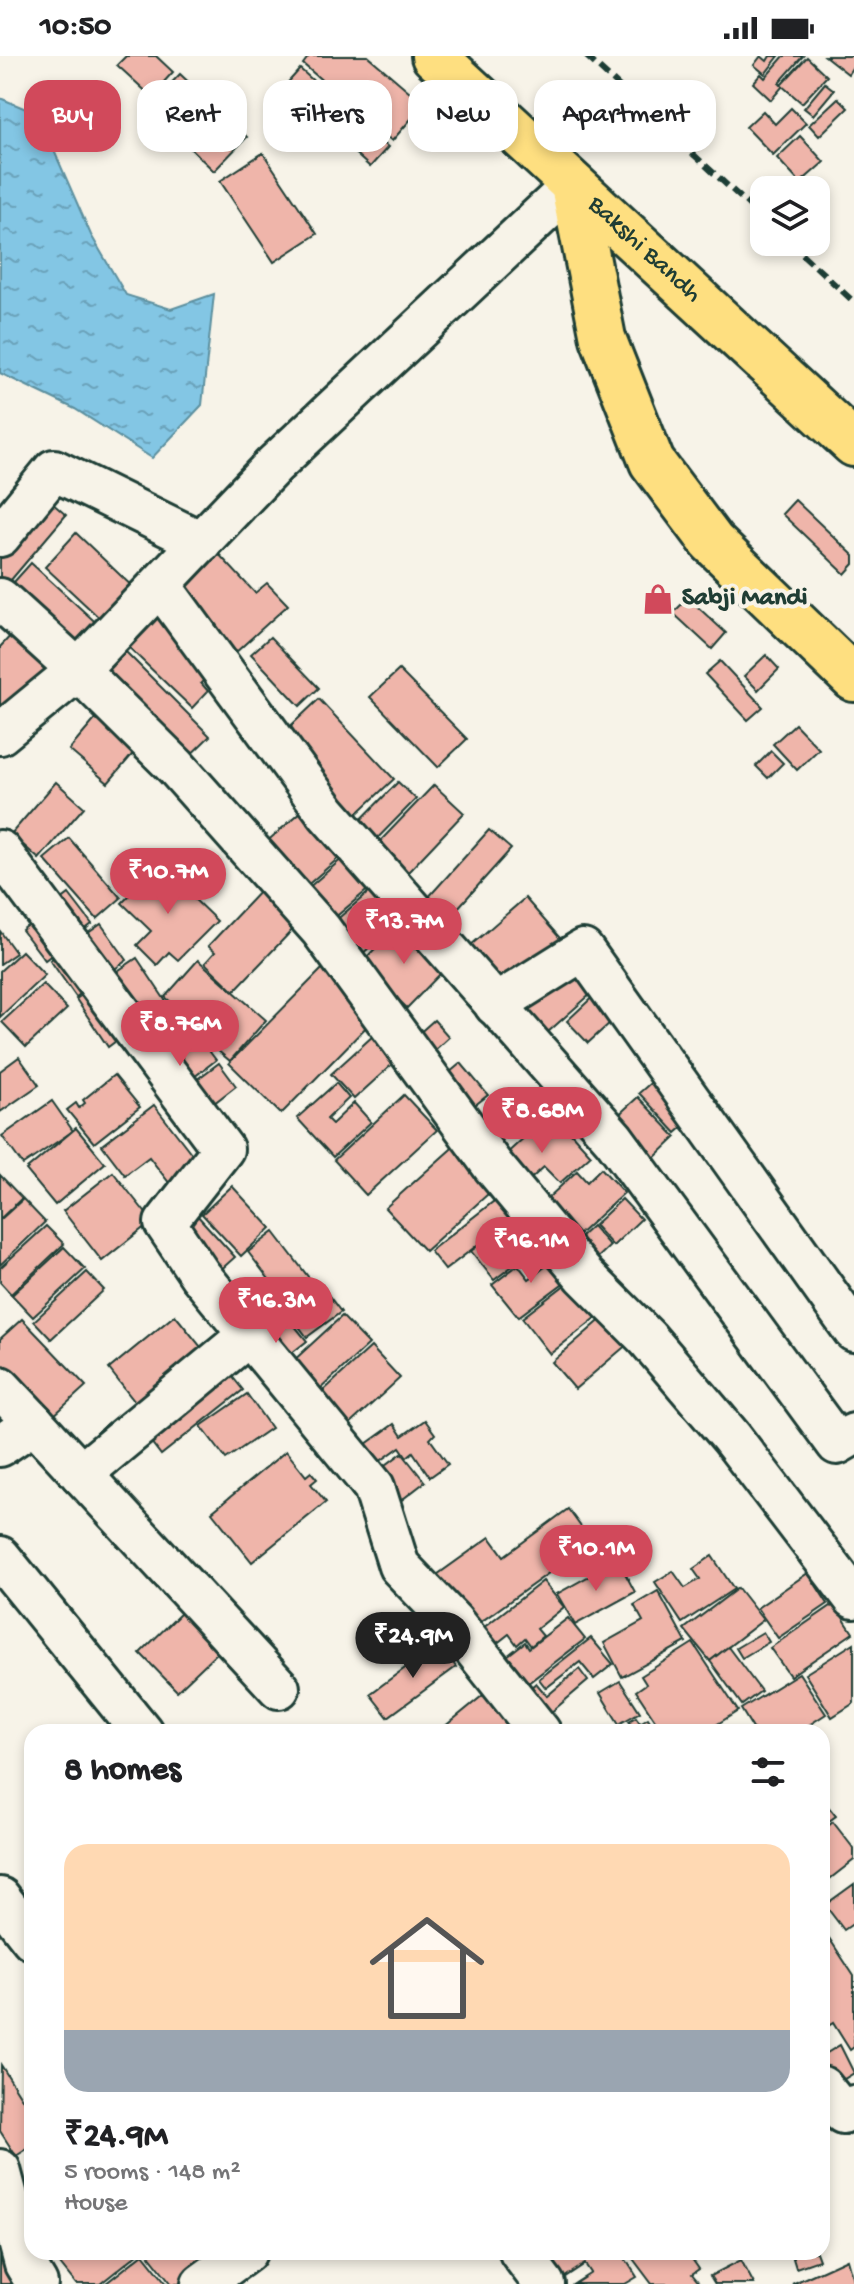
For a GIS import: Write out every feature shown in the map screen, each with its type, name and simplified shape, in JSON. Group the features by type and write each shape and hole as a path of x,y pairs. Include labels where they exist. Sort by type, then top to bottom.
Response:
{"main road":[{"name":"Bakshi Bandh","path":"434,56 854,444"},
{"path":"573,185 603,338 652,462 712,542 854,679"}],"street":[{"path":"0,734 78,670 274,465 573,185"},
{"path":"0,536 54,470 201,542"},
{"path":"160,585 327,813 614,1139 837,1444 854,1434"},
{"path":"0,599 78,670 176,767 321,930 493,1166 584,1275 647,1338 731,1437 854,1598"},
{"path":"0,851 223,1149 165,1223 200,1275 374,1487 399,1566 453,1622 534,1724"},
{"path":"495,1005 583,950 854,1331"},
{"path":"81,1474 249,1335"},
{"path":"0,1387 279,1688"},
{"path":"0,1446 34,1423"},
{"path":"0,1557 136,1724"},
{"path":"0,1898 24,1929"},
{"path":"830,2097 843,2113 854,2106"},
{"path":"0,2170 25,2264 37,2284"},
{"path":"202,2284 235,2260"},
{"path":"526,2260 544,2284"}],"water":[{"path":"0,98 24,108 24,152 55,152 91,235 126,295 171,309 214,294 202,405 152,458 75,409 0,373"}],"building":[{"path":"126,56 156,56 173,72 166,80 137,80 137,83 117,65"},
{"path":"309,56 368,56 408,90 408,122 392,141 392,80 321,80 303,64"},
{"path":"761,56 767,61 770,56 779,56 765,74 754,65"},
{"path":"784,56 803,56 779,83 783,86 771,100 753,83 761,74 765,78"},
{"path":"825,56 854,56 854,65 848,74"},
{"path":"807,57 827,76 802,103 781,85"},
{"path":"300,69 312,80 290,80"},
{"path":"825,83 834,90 813,115 804,108"},
{"path":"838,98 848,108 819,136 809,125"},
{"path":"791,108 806,123 773,155 746,127 763,111 775,124"},
{"path":"800,136 824,162 808,176 794,176 777,158"},
{"path":"194,152 232,152 214,171"},
{"path":"353,152 384,152 370,167"},
{"path":"263,153 317,234 274,262 220,181"},
{"path":"37,490 66,515 5,587 0,583 0,527"},
{"path":"795,500 854,556 854,564 845,574 782,514"},
{"path":"76,533 138,592 107,625 45,567"},
{"path":"215,550 255,593 267,583 288,605 224,663 163,596"},
{"path":"31,563 103,629 78,658 5,592"},
{"path":"688,598 726,633 712,649 673,613"},
{"path":"162,599 209,675 201,683 208,691 192,708 121,640"},
{"path":"14,632 52,668 0,723 0,647"},
{"path":"270,637 319,688 300,706 251,654"},
{"path":"121,647 210,736 178,767 89,680"},
{"path":"766,655 779,669 758,690 744,676"},
{"path":"720,661 763,707 748,720 705,674"},
{"path":"399,670 467,739 438,767 370,697"},
{"path":"319,699 394,779 334,835 260,755"},
{"path":"99,715 137,749 108,783 69,750"},
{"path":"795,724 819,749 797,770 773,744"},
{"path":"771,751 783,763 768,778 756,766"},
{"path":"56,782 84,807 39,859 11,834"},
{"path":"398,782 416,799 360,856 342,839"},
{"path":"434,785 464,813 392,889 362,860"},
{"path":"302,811 341,856 296,895 257,850"},
{"path":"489,830 511,849 438,930 417,910"},
{"path":"69,838 121,898 97,919 44,859"},
{"path":"344,857 371,887 326,925 300,895"},
{"path":"159,865 217,921 178,960 169,952 157,965 137,945 151,931 122,903"},
{"path":"376,886 404,918 355,960 327,928"},
{"path":"263,888 299,923 234,991 205,963 215,952 208,946"},
{"path":"69,894 92,924 45,960 22,930"},
{"path":"525,898 572,952 506,1009 467,965 480,955 471,945"},
{"path":"400,923 446,968 407,1008 361,963"},
{"path":"101,924 127,960 76,997 50,960"},
{"path":"0,931 16,953 0,964"},
{"path":"22,951 45,975 0,1017 0,971"},
{"path":"574,956 601,985 548,1032 522,1003"},
{"path":"137,958 167,1003 108,1047 76,999"},
{"path":"198,960 266,1020 230,1061 203,1038 207,1034 165,997"},
{"path":"328,963 379,1014 281,1114 229,1063"},
{"path":"43,984 67,1009 26,1047 2,1022"},
{"path":"601,989 622,1012 588,1043 567,1021"},
{"path":"172,1005 194,1033 141,1074 119,1046"},
{"path":"434,1020 449,1037 412,1071 416,1036"},
{"path":"197,1035 216,1060 163,1101 143,1076"},
{"path":"374,1035 397,1060 354,1099 331,1074"},
{"path":"19,1057 39,1085 0,1112 0,1071"},
{"path":"219,1063 236,1086 186,1125 168,1101"},
{"path":"461,1063 488,1095 465,1113 438,1082"},
{"path":"664,1071 701,1111 676,1133 639,1093"},
{"path":"114,1075 140,1107 94,1143 67,1110 76,1103 79,1108 85,1103 83,1100"},
{"path":"336,1083 349,1098 327,1119 332,1124 354,1103 371,1122 333,1157 297,1118"},
{"path":"404,1095 437,1130 366,1195 334,1160"},
{"path":"638,1097 676,1137 652,1160 614,1119"},
{"path":"52,1101 73,1131 23,1165 2,1136"},
{"path":"154,1105 212,1180 184,1202 149,1157 125,1175 102,1145"},
{"path":"552,1112 591,1155 560,1183 544,1167 515,1193 492,1167"},
{"path":"76,1128 105,1163 55,1205 26,1170"},
{"path":"459,1142 498,1185 425,1251 385,1208"},
{"path":"601,1168 624,1193 565,1247 533,1212 577,1171 587,1182"},
{"path":"113,1172 152,1221 102,1261 63,1211"},
{"path":"0,1175 22,1198 0,1219"},
{"path":"232,1186 271,1228 241,1256 202,1214"},
{"path":"507,1191 522,1211 445,1270 430,1251"},
{"path":"23,1199 45,1222 0,1265 0,1220"},
{"path":"622,1199 641,1219 613,1246 594,1225"},
{"path":"522,1213 544,1242 494,1280 471,1251"},
{"path":"196,1214 235,1257 205,1284 166,1241"},
{"path":"46,1226 64,1244 11,1294 0,1282 0,1268"},
{"path":"592,1226 610,1246 588,1267 569,1247"},
{"path":"274,1232 319,1291 323,1288 341,1312 307,1337 288,1312 292,1309 248,1252"},
{"path":"64,1247 85,1269 33,1317 12,1295"},
{"path":"559,1256 574,1275 518,1317 492,1285 518,1265 529,1279"},
{"path":"87,1272 104,1290 51,1339 34,1321"},
{"path":"579,1274 606,1310 550,1354 522,1318"},
{"path":"612,1310 636,1337 575,1389 552,1362"},
{"path":"175,1315 201,1347 135,1402 109,1369"},
{"path":"286,1315 307,1341 265,1374 245,1349"},
{"path":"342,1316 369,1344 293,1414 266,1386"},
{"path":"22,1319 86,1386 40,1428 0,1385 0,1339"},
{"path":"371,1347 400,1378 325,1447 296,1416"},
{"path":"219,1360 243,1390 161,1455 138,1425"},
{"path":"247,1394 271,1428 226,1459 201,1426"},
{"path":"425,1420 435,1434 430,1439 448,1464 430,1477 413,1452 407,1457 400,1447 347,1485 334,1467 394,1424 402,1436"},
{"path":"286,1451 306,1476 311,1472 317,1479 311,1484 326,1502 252,1562 212,1512"},
{"path":"402,1453 425,1482 373,1522 350,1492"},
{"path":"568,1509 592,1542 464,1634 427,1582 490,1537 504,1556"},
{"path":"712,1556 734,1589 682,1623 655,1582 673,1571 685,1588 700,1579 693,1569"},
{"path":"618,1560 635,1592 575,1625 557,1594"},
{"path":"808,1573 828,1604 778,1638 757,1608"},
{"path":"543,1581 564,1607 537,1629 543,1636 531,1646 525,1638 517,1645 509,1634 491,1648 478,1632"},
{"path":"738,1588 763,1620 710,1661 684,1629"},
{"path":"658,1591 686,1642 622,1677 604,1643 643,1621 634,1605"},
{"path":"834,1604 853,1633 790,1676 770,1648"},
{"path":"181,1613 218,1652 177,1691 140,1653"},
{"path":"568,1618 585,1639 519,1690 498,1663 525,1642 529,1648"},
{"path":"763,1632 769,1642 742,1658 736,1648"},
{"path":"591,1638 613,1664 594,1679 580,1662 546,1688 539,1679"},
{"path":"439,1643 456,1667 388,1717 370,1694"},
{"path":"693,1643 738,1711 718,1724 658,1724 636,1691 646,1684 641,1676"},
{"path":"854,1643 854,1703 832,1717 805,1674"},
{"path":"728,1647 761,1691 742,1705 710,1661"},
{"path":"579,1669 588,1681 543,1719 523,1694 536,1683 547,1696"},
{"path":"799,1673 826,1714 810,1724 750,1724 741,1709"},
{"path":"620,1681 640,1712 619,1724 600,1693"},
{"path":"493,1687 524,1724 448,1724"},
{"path":"636,1717 640,1723 648,1718 652,1724 631,1724 629,1721"},
{"path":"833,1822 854,1849 854,1860 830,1879 830,1824"},
{"path":"854,1884 854,1923 844,1930 830,1912 830,1901"},
{"path":"830,1940 854,1976 854,2047 850,2050 833,2023 830,2025"},
{"path":"840,2045 854,2073 830,2087 830,2051"},
{"path":"1,2065 24,2101 24,2151 16,2156 0,2131"},
{"path":"0,2250 22,2284 0,2284"},
{"path":"847,2259 854,2284 792,2284"},
{"path":"57,2260 130,2260 100,2284 76,2284"},
{"path":"135,2260 148,2260 167,2284 105,2284"},
{"path":"153,2260 226,2260 195,2284 172,2284"},
{"path":"545,2260 626,2260 637,2277 625,2284 574,2284 591,2273 585,2264 559,2281"},
{"path":"634,2260 693,2260 699,2269 692,2274 700,2284 652,2284"},
{"path":"741,2260 754,2284 715,2284 710,2276"},
{"path":"794,2260 819,2260 796,2268"}],"railway":[{"path":"586,56 750,206"},
{"path":"804,256 854,302"}],"place":[{"name":"Sabji Mandi","path":"658,599"}]}
